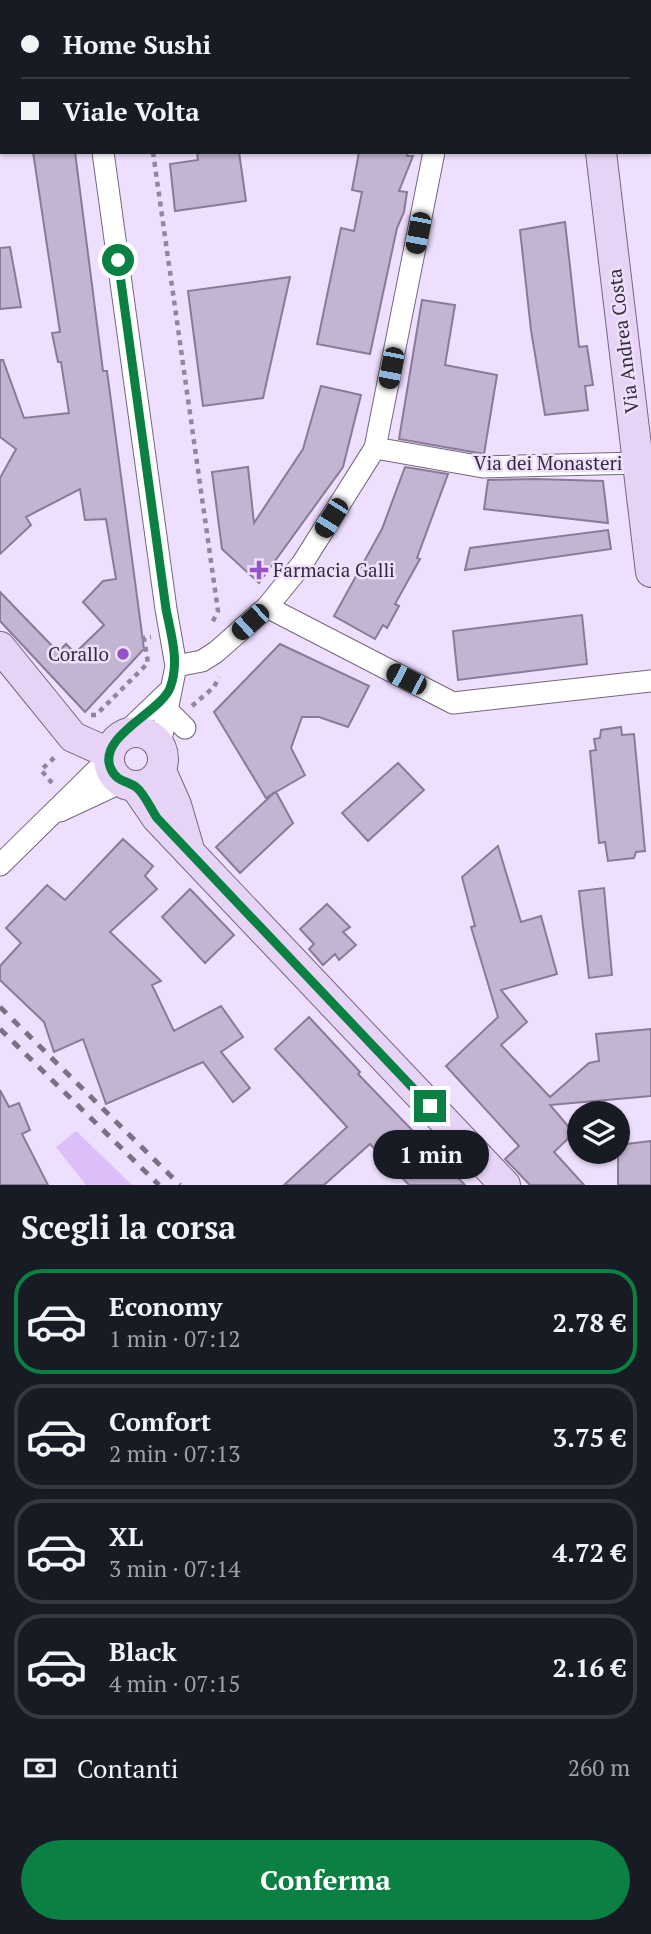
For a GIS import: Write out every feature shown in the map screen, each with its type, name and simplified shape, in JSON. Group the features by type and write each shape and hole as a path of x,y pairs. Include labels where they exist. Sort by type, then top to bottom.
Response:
{"street":[{"path":"0,865 52,815 130,759 177,710 176,666 103,154"},
{"path":"176,666 202,661 216,653 267,607 302,564 375,448 434,154"},
{"name":"Via Andrea Costa","path":"601,154 651,572"},
{"name":"Via dei Monasteri","path":"375,448 483,467 638,463"},
{"path":"267,607 453,703 651,681"},
{"path":"0,647 50,705 82,724 130,759 157,818 188,847 505,1185"},
{"path":"130,759 177,710"}],"path":[{"path":"153,154 218,611 212,622 213,630"},
{"path":"88,715 96,715 148,663 144,638"},
{"path":"177,710 214,687 219,671"},
{"path":"57,789 41,770 60,752"}],"shaded area":[{"path":"76,1131 132,1185 86,1185 56,1147"}],"building":[{"path":"33,154 75,154 103,371 107,371 144,649 85,712 0,621 0,592 58,652 66,644 75,653 104,625 83,602 103,581 116,579 106,519 85,520 80,489 26,517 31,525 0,554 0,478 16,449 0,437 0,360 3,360 24,418 69,413 61,362 58,362 52,333 60,332"},
{"path":"197,154 239,154 246,201 175,211 170,164 198,160"},
{"path":"359,154 413,156 399,191 407,192 404,212 397,228 370,354 317,344 341,228 354,231 362,192 352,190"},
{"path":"565,222 579,347 587,346 593,385 585,386 588,410 545,415 531,330 520,230"},
{"path":"10,247 21,307 0,309 0,248"},
{"path":"290,277 263,398 203,406 188,291"},
{"path":"422,300 455,305 445,365 497,375 484,454 399,439"},
{"path":"321,386 361,395 343,467 259,583 222,549 212,472 248,467 254,523 303,449"},
{"path":"405,467 448,474 417,558 420,559 395,604 399,606 387,628 383,625 375,639 334,616 382,529"},
{"path":"488,480 603,481 608,523 484,509"},
{"path":"608,530 611,549 465,570 470,548"},
{"path":"582,615 587,664 458,680 453,631"},
{"path":"280,644 369,686 348,727 319,717 302,717 291,748 305,775 276,792 293,823 240,873 216,847 275,792 266,798 214,712"},
{"path":"621,727 622,735 634,734 645,851 636,852 634,858 608,861 605,842 599,843 590,751 596,750 594,739 600,738 601,730"},
{"path":"398,763 424,790 368,841 342,813"},
{"path":"123,839 153,866 145,876 157,889 110,932 161,981 152,985 174,1031 221,1006 243,1037 221,1052 250,1088 233,1102 203,1062 106,1104 83,1039 54,1052 44,1022 0,980 0,966 21,943 6,928 47,885 65,900"},
{"path":"498,846 521,922 541,916 557,974 501,990 527,1022 501,1045 550,1097 589,1063 599,1061 596,1034 651,1029 651,1096 567,1101 567,1103 550,1105 567,1125 567,1140 554,1152 584,1185 530,1185 505,1159 519,1146 446,1066 498,1017 471,927 475,926 462,877"},
{"path":"604,888 612,975 589,978 579,891"},
{"path":"190,889 234,935 205,963 162,917"},
{"path":"327,904 350,927 343,932 356,945 339,960 335,954 323,965 309,949 314,944 300,929"},
{"path":"309,1017 360,1072 358,1074 465,1185 409,1185 370,1144 324,1185 284,1185 347,1127 275,1049"},
{"path":"0,1090 9,1107 19,1103 30,1130 22,1134 48,1185 0,1185"},
{"path":"651,1141 651,1185 618,1185 618,1164 630,1164 630,1144"}],"railway":[{"path":"0,1007 180,1185"},
{"path":"0,1029 159,1185"}],"place":[{"name":"Farmacia Galli","path":"259,570"},
{"name":"Corallo","path":"123,654"}],"route":[{"path":"118,260 176,666 169,691 114,743 109,753 111,771 122,782 135,786 157,818 188,847 430,1106"}]}
